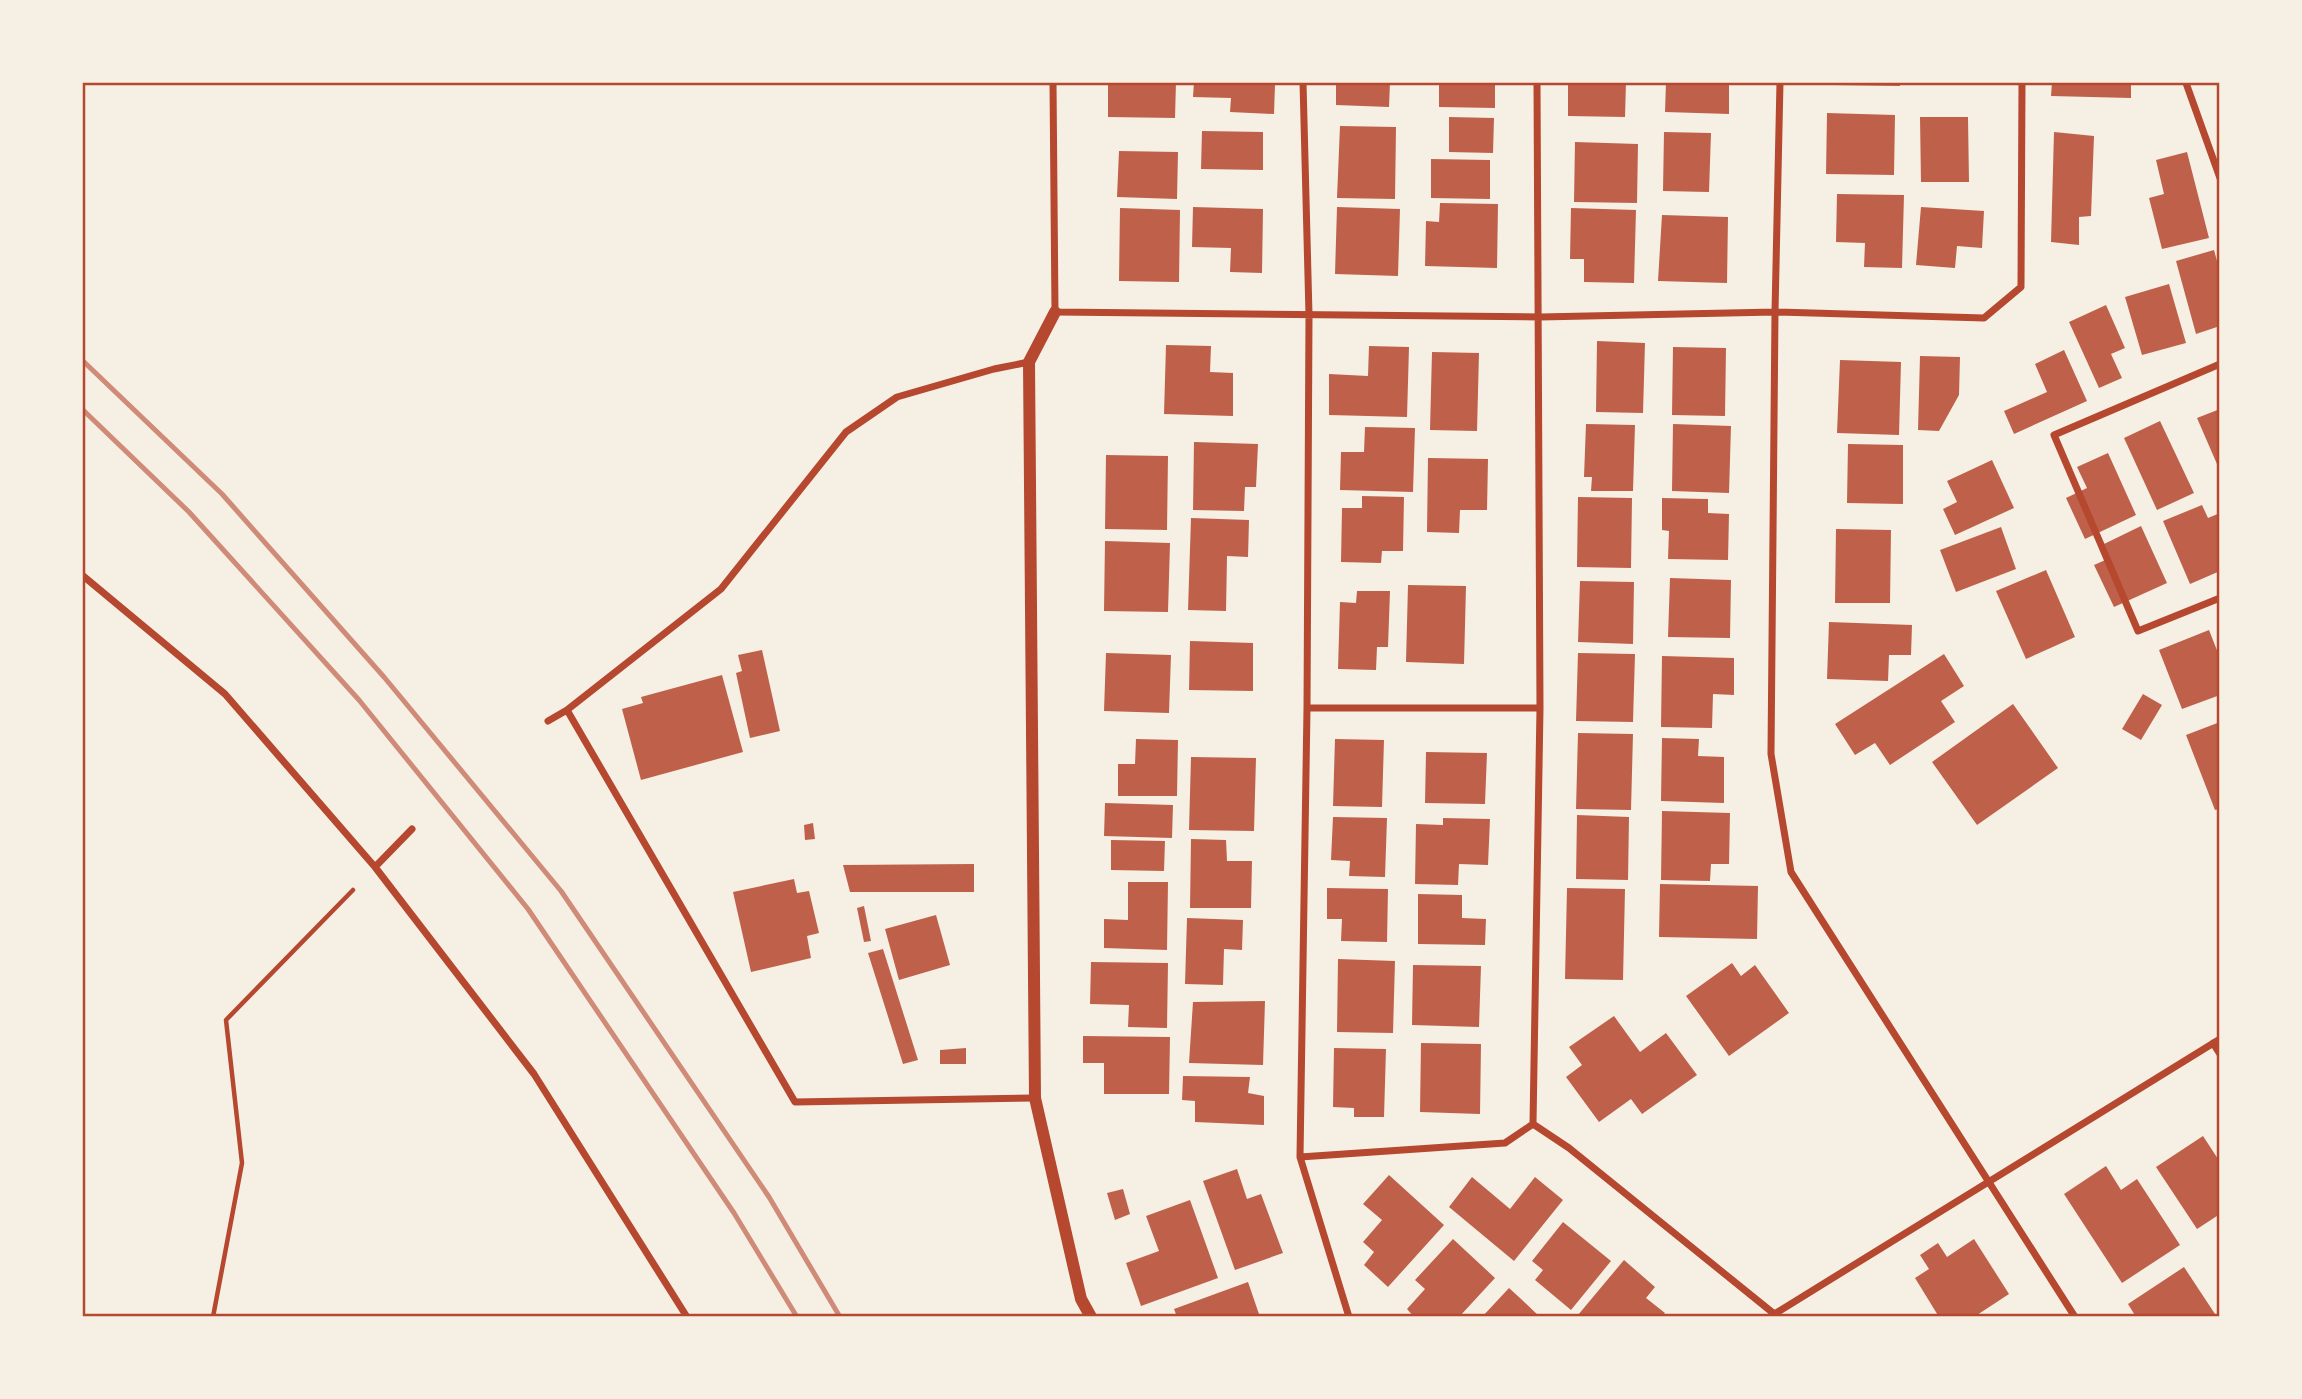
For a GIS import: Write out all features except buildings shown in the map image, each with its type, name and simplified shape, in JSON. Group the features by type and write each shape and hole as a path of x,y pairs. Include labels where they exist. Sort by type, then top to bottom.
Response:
{"street":[{"path":"1053,82 1055,312 1029,362 1035,1097 1081,1299 1091,1317"},
{"path":"1303,82 1309,315 1307,708 1300,1157 1349,1317"},
{"path":"1533,1124 1540,708 1537,82"},
{"path":"1780,82 1771,754 1791,872 2075,1317"},
{"path":"1055,312 1540,317 1775,312 1984,318 2021,287 2022,82"},
{"path":"2186,83 2220,177"},
{"path":"548,721 567,710 721,589 846,432 897,397 994,369 1029,362"},
{"path":"2220,364 2054,435 2138,631 2220,598"},
{"path":"82,575 225,694 375,867 534,1074 687,1317"},
{"path":"1307,708 1540,708"},
{"path":"567,710 795,1102 1035,1097"},
{"path":"375,867 412,829"},
{"path":"1533,1124 1569,1149 1777,1315 2216,1041 2220,1054"},
{"path":"1300,1157 1505,1143 1533,1124"}],"path":[{"path":"213,1317 242,1163 226,1020 375,867"}],"railway":[{"path":"82,360 222,494 384,677 561,891 769,1197 840,1317"},
{"path":"82,409 189,512 359,700 528,909 734,1213 797,1317"}]}
